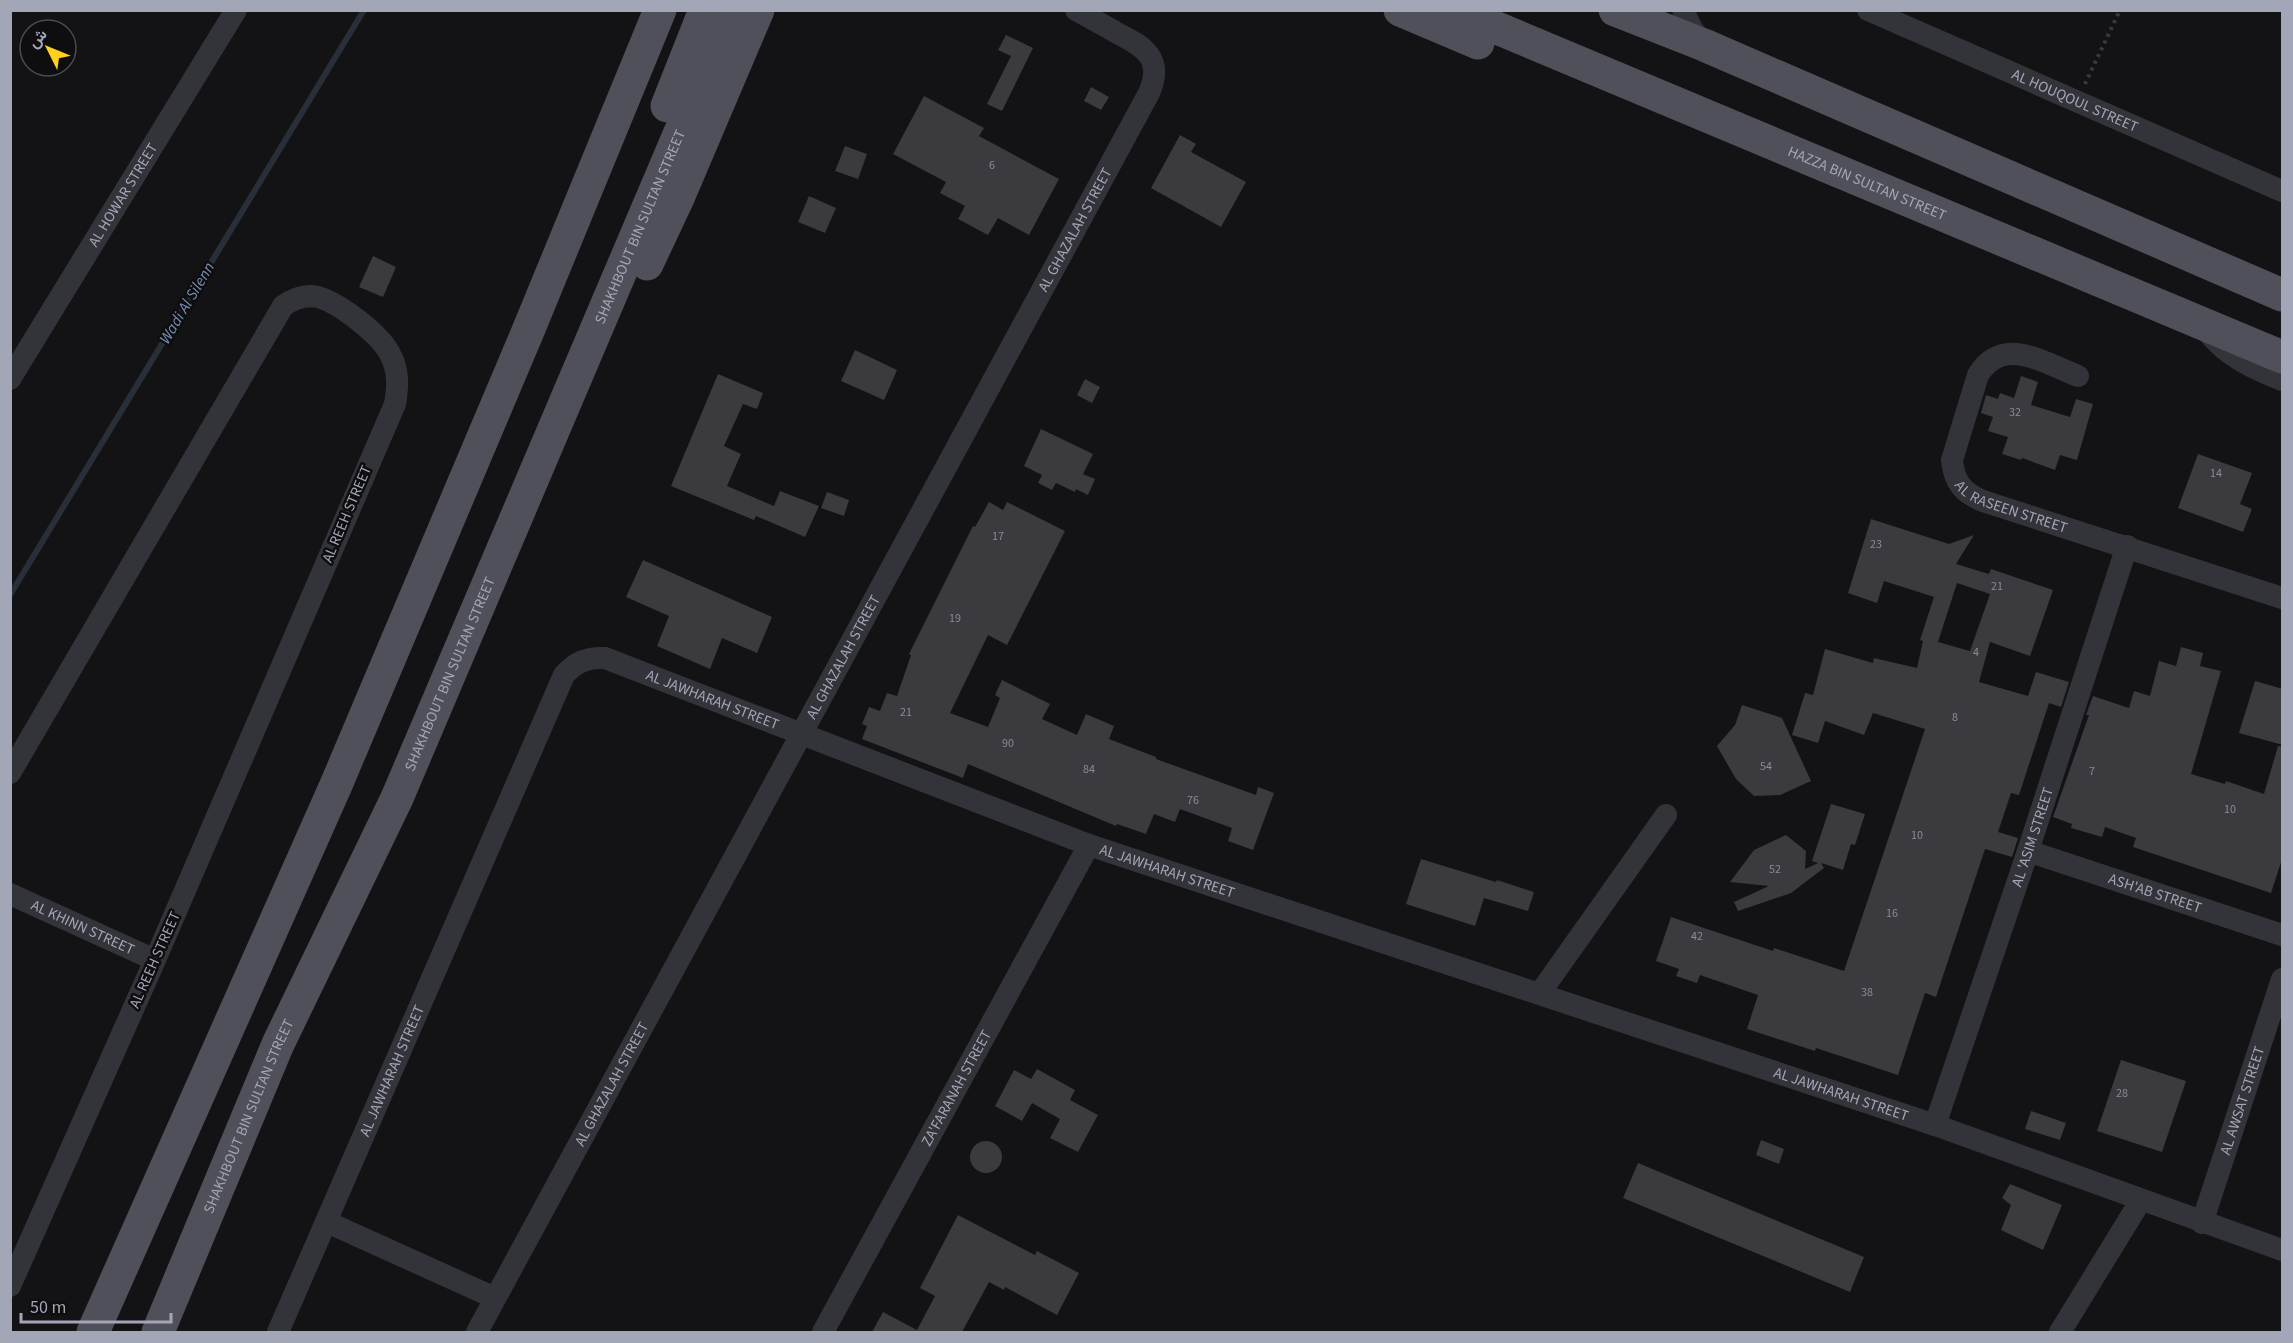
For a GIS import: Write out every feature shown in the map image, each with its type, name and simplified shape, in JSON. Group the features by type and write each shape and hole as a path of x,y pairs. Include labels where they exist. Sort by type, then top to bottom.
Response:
{"main road":[{"path":"93,1332 336,784 524,341 660,10"},
{"path":"618,280 628,223 653,141 705,10"},
{"name":"SHAKHBOUT BIN SULTAN STREET","path":"158,1332 278,1044 397,798 732,10"},
{"path":"599,326 621,307 639,281 678,198 758,10"},
{"path":"1400,10 1662,118 1697,125 1733,126"},
{"name":"HAZZA BIN SULTAN STREET","path":"1454,10 2283,357"},
{"path":"1629,13 2283,295"}],"street":[{"name":"AL HOWAR STREET","path":"10,379 236,10"},
{"name":"AL GHAZALAH STREET","path":"477,1332 1153,84 1153,64 1143,47 1076,10"},
{"path":"1683,10 1692,29 1704,45"},
{"name":"AL HOUQOUL STREET","path":"1868,10 2283,190"},
{"name":"AL REEH STREET","path":"10,773 283,306 293,299 305,296 317,297 372,330 383,341 394,363 398,388 395,404 155,960 10,1286"},
{"path":"2199,321 2219,344 2243,363 2283,380"},
{"name":"AL RASEEN STREET","path":"2078,376 2019,353 2000,355 1984,365 1978,375 1952,460 1953,474 1959,487 1970,496 2283,598"},
{"name":"AL 'ASIM STREET","path":"1935,1125 2028,851 2127,546"},
{"name":"AL JAWHARAH STREET","path":"278,1332 564,675 572,666 593,657 604,658 1089,845 1935,1125 2283,1250"},
{"path":"1540,993 1666,815"},
{"name":"ZA'FARANAH STREET","path":"823,1332 1089,845"},
{"name":"ASH'AB STREET","path":"2028,851 2283,935"},
{"name":"AL KHINN STREET","path":"10,894 155,960"},
{"name":"AL AWSAT STREET","path":"2202,1222 2283,979"},
{"path":"2060,1332 2141,1200"},
{"path":"327,1222 495,1298"}],"path":[{"path":"2077,101 2120,10"}],"building":[{"path":"1006,35 1033,48 1002,111 987,104 1011,56 998,50"},
{"path":"1091,87 1109,97 1101,110 1084,101"},
{"path":"924,96 984,128 979,136 1059,179 1029,235 998,218 988,235 958,219 965,206 940,193 946,182 893,154"},
{"path":"1180,135 1196,144 1191,152 1246,182 1221,227 1151,188"},
{"path":"845,146 867,154 858,179 835,171"},
{"path":"809,196 836,208 825,233 798,222"},
{"path":"373,256 396,267 383,297 359,287"},
{"path":"855,350 897,370 884,400 841,381"},
{"path":"718,374 763,393 757,409 743,404 724,446 741,454 727,486 774,506 780,491 819,506 805,537 756,516 754,520 671,486"},
{"path":"2021,376 2038,382 2031,405 2070,417 2076,399 2093,404 2077,460 2060,455 2055,470 2022,458 2021,460 2002,454 2008,437 1988,431 1993,417 1981,413 1986,395 1998,399 2000,393 2014,398"},
{"path":"1085,379 1100,387 1092,403 1077,395"},
{"path":"1041,429 1093,454 1083,474 1095,479 1088,495 1056,483 1052,490 1038,483 1042,475 1024,466"},
{"path":"2198,454 2252,473 2240,504 2252,509 2243,532 2178,508"},
{"path":"827,492 849,500 844,516 821,508"},
{"path":"989,502 1003,510 1007,502 1065,531 1007,645 988,635 950,713 988,727 1000,698 995,695 1002,680 1050,704 1042,719 1077,735 1086,714 1114,726 1109,739 1156,757 1156,759 1256,795 1258,787 1274,793 1253,850 1228,841 1232,828 1180,809 1175,822 1154,814 1146,834 1117,824 1116,826 968,764 963,778 862,739 867,726 862,724 869,707 880,711 887,693 897,696 911,655 909,654 973,526 975,527"},
{"path":"1871,519 1949,544 1974,535 1956,564 1989,574 1991,569 2053,590 2030,656 1990,642 1979,682 2028,696 2036,672 2069,682 2061,707 2049,703 2019,795 2011,793 1998,832 2018,838 2012,857 1985,849 1936,997 1925,993 1898,1075 1816,1048 1815,1051 1747,1029 1758,995 1700,975 1697,983 1676,976 1679,969 1656,961 1671,917 1773,951 1774,948 1844,971 1925,729 1873,713 1864,735 1825,721 1818,743 1792,735 1805,693 1813,695 1825,649 1873,663 1874,658 1917,668 1923,641 1920,640 1934,597 1884,581 1877,603 1848,593","holes":["1957,583 1990,594 1970,651 1938,642"]},
{"path":"643,560 772,617 757,653 722,638 710,669 657,646 669,616 626,597"},
{"path":"2181,647 2203,653 2200,666 2221,671 2191,774 2225,784 2226,781 2264,794 2278,746 2283,747 2283,856 2271,893 2133,847 2136,838 2105,827 2102,837 2071,828 2072,824 2053,817 2089,715 2086,715 2093,696 2129,708 2134,691 2150,696 2159,661 2176,666"},
{"path":"2255,681 2283,689 2283,745 2239,733"},
{"path":"1742,705 1782,718 1811,781 1780,795 1754,796 1736,779 1717,746 1735,725"},
{"path":"1831,804 1865,814 1855,845 1851,844 1843,870 1821,863 1824,868 1791,893 1738,911 1734,902 1769,886 1730,882 1754,850 1786,835 1806,851 1805,869 1818,863 1812,861"},
{"path":"1421,859 1534,892 1528,911 1484,898 1475,926 1406,904"},
{"path":"2121,1060 2186,1081 2162,1152 2097,1131"},
{"path":"1037,1069 1075,1090 1070,1100 1098,1115 1078,1152 1050,1138 1060,1119 1032,1103 1022,1121 995,1106 1014,1070 1031,1079"},
{"path":"2031,1111 2066,1123 2060,1140 2025,1129"},
{"path":"1761,1140 1784,1149 1779,1164 1756,1155"},
{"path":"986,1141 997,1146 1002,1157 997,1168 986,1173 975,1168 970,1157 975,1146"},
{"path":"1638,1163 1864,1257 1850,1292 1623,1198"},
{"path":"2010,1184 2062,1205 2043,1250 2001,1230 2011,1205 2002,1198"},
{"path":"958,1215 1035,1255 1037,1251 1079,1273 1057,1315 1005,1287 1004,1290 989,1282 962,1332 872,1332 883,1312 917,1330 935,1296 920,1288"}],"waterway":[{"name":"Wadi Al Silenn","path":"10,595 364,10"}]}
